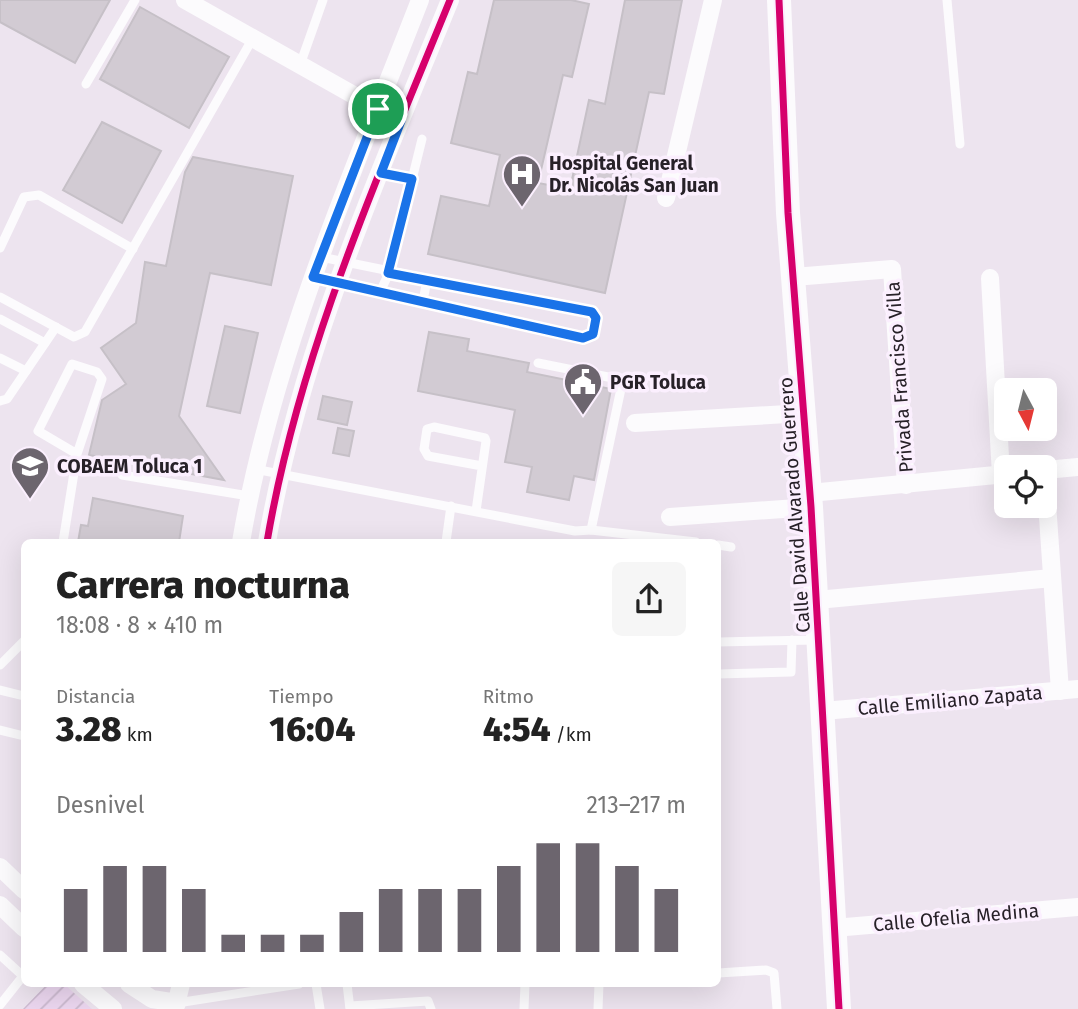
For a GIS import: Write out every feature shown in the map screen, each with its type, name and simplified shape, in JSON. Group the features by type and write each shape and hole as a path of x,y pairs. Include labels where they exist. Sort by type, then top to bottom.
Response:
{"street":[{"path":"185,0 401,121"},
{"path":"241,539 248,496 276,387 313,277 420,0"},
{"path":"268,539 279,473 302,386 337,283 450,0"},
{"path":"666,198 713,0"},
{"name":"Calle David Alvarado Guerrero","path":"779,0 788,213 811,500 839,1009"},
{"name":"Privada Francisco Villa","path":"794,277 892,270 906,485"},
{"path":"990,278 1003,455"},
{"path":"635,424 804,413"},
{"path":"1057,470 1078,467"},
{"path":"670,517 906,485 994,476"},
{"path":"1048,518 1060,691"},
{"path":"817,600 1052,578"},
{"name":"Calle Emiliano Zapata","path":"823,711 1078,689"},
{"path":"0,867 21,887"},
{"path":"0,905 21,925"},
{"name":"Calle Ofelia Medina","path":"834,928 1078,907"},
{"path":"87,987 113,1009"},
{"path":"135,987 176,1006 180,987"}],"lane":[{"path":"86,84 135,0"},
{"path":"300,65 323,0"},
{"path":"947,0 960,144"},
{"path":"0,297 74,337 85,332 253,38"},
{"path":"380,292 388,273 422,139"},
{"path":"381,173 412,179"},
{"path":"0,248 24,197 39,195 133,249"},
{"path":"313,277 583,338 593,334 596,318 592,312 388,273 321,257"},
{"path":"423,301 427,280"},
{"path":"0,319 45,343"},
{"path":"0,401 7,399 55,327"},
{"path":"0,358 26,371"},
{"path":"538,363 613,378 622,384 591,530"},
{"path":"64,539 76,454 102,379 97,372 76,364 68,366 37,431 76,454"},
{"path":"476,511 486,441 482,436 434,427 427,429 424,449 428,456 482,466"},
{"path":"254,470 575,531 591,530 670,539"},
{"path":"122,475 248,496"},
{"path":"446,539 451,506"},
{"path":"721,545 731,547"},
{"path":"721,674 791,672 792,640"},
{"path":"721,642 819,640"},
{"path":"0,666 21,644"},
{"path":"0,690 21,695"},
{"path":"0,730 21,735"},
{"path":"0,955 21,974"},
{"path":"721,973 766,970 774,973 777,1009"},
{"path":"0,1005 21,979"},
{"path":"176,1006 282,987"},
{"path":"316,987 320,1009"},
{"path":"347,987 350,1007 405,1005 428,1001 431,1009"},
{"path":"524,1009 525,987"},
{"path":"598,1009 599,987"}],"shaded area":[{"path":"44,987 67,987 92,1009 23,1009"}],"building":[{"path":"0,0 110,0 75,63 0,22"},
{"path":"494,0 571,0 589,4 572,77 563,75 538,183 570,189 589,100 605,104 625,0 682,0 664,94 649,92 605,293 428,254 441,196 489,206 500,155 451,143 468,72 477,74"},
{"path":"140,7 229,57 189,128 100,79"},
{"path":"102,122 161,151 122,223 63,190"},
{"path":"193,157 293,176 271,285 210,273 179,416 224,480 89,455 102,400 126,384 101,348 136,323 145,262 166,266 185,172"},
{"path":"225,326 258,333 240,413 207,406"},
{"name":"PGR Toluca","path":"429,332 469,339 467,351 529,363 527,372 611,389 594,480 574,476 569,500 527,492 532,467 505,462 515,410 418,391"},
{"path":"323,396 352,402 347,425 318,419"},
{"path":"338,428 354,431 349,456 333,453"},
{"path":"93,498 183,516 179,539 79,539 81,525 88,526"}],"cycle path":[{"path":"268,539 281,472 320,334 369,199 450,0"},
{"path":"779,0 788,213 811,507 839,1009"}],"place":[{"name":"Hospital General Dr. Nicolás San Juan","path":"522,208"},
{"name":"PGR Toluca","path":"583,416"},
{"name":"COBAEM Toluca 1","path":"30,500"}],"route":[{"path":"378,109 401,121 381,173 412,179 388,273 592,312 596,318 593,334 589,338 313,277 378,109"}]}
